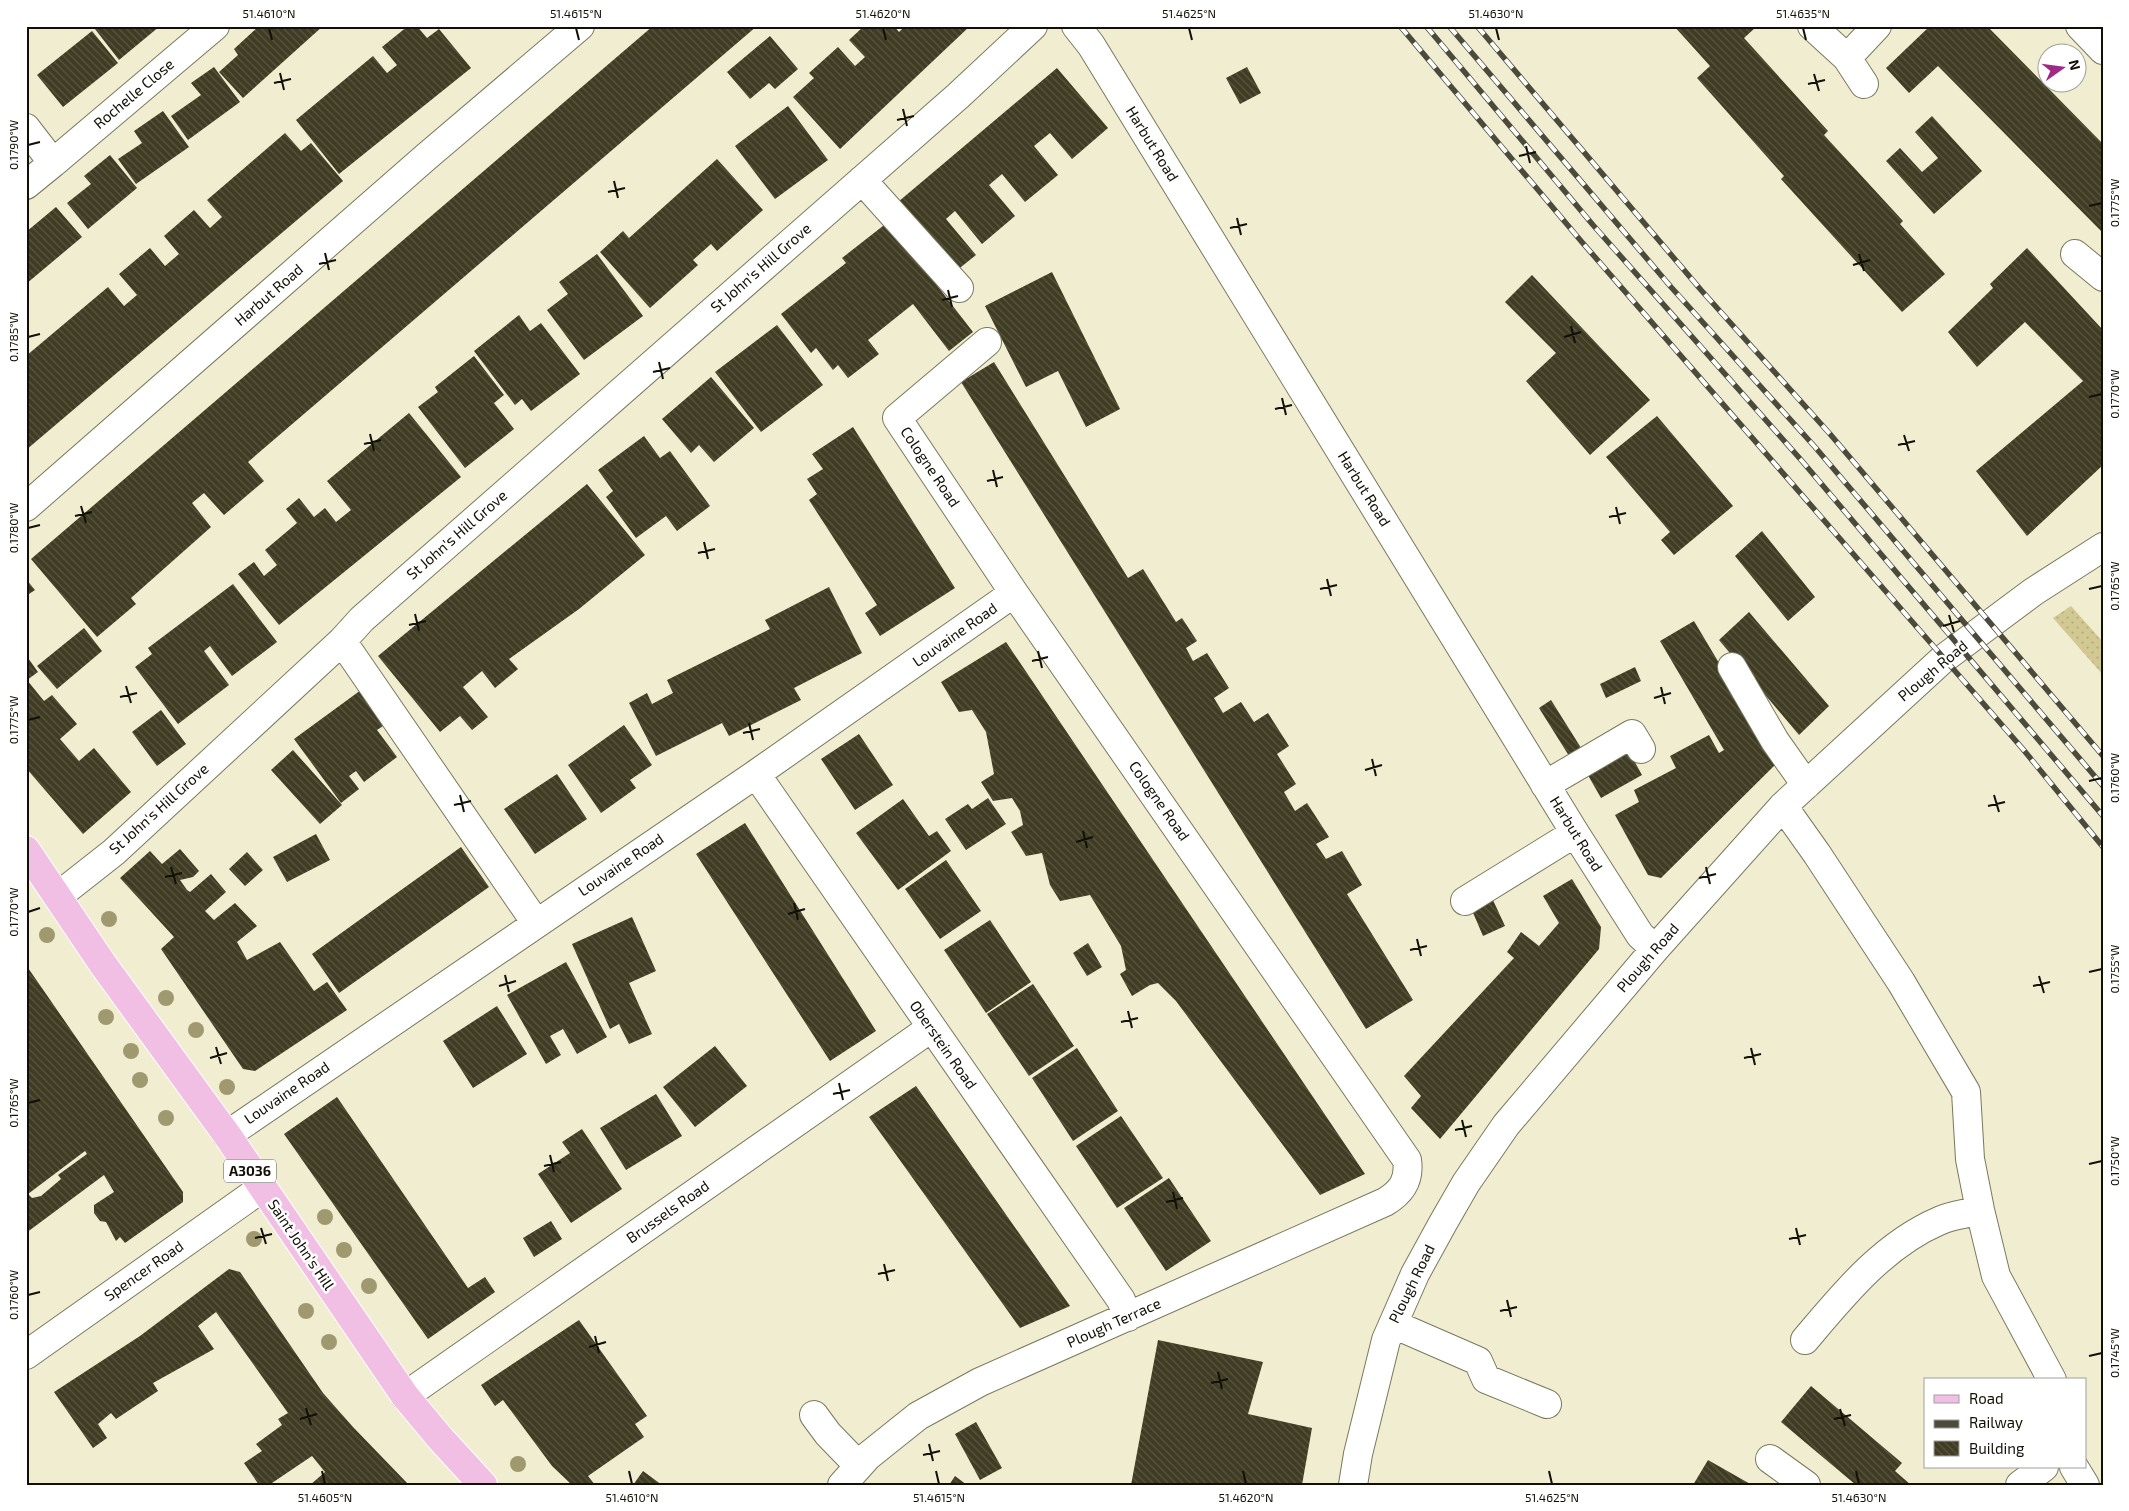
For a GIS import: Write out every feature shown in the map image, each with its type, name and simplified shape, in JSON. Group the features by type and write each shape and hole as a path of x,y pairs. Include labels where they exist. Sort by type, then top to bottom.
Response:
{"main road":[{"name":"Saint John's Hill","path":"26,850 102,963 226,1135 404,1396 483,1485"}],"street":[{"name":"Rochelle Close","path":"26,185 215,26"},
{"name":"Harbut Road","path":"26,507 580,26"},
{"name":"St John's Hill Grove","path":"58,896 114,852 342,641 362,619 958,96 1033,26"},
{"name":"Harbut Road","path":"1076,26 1091,45 1575,833 1640,935 1655,949"},
{"path":"1812,26 1847,58 1864,84"},
{"path":"1847,58 1877,26"},
{"path":"2080,26 2103,50"},
{"path":"26,128 54,163"},
{"path":"862,180 959,288"},
{"path":"2075,254 2103,277"},
{"name":"Cologne Road","path":"987,342 897,418 1014,593 1407,1160 1408,1172 1404,1187"},
{"name":"Plough Road","path":"1353,1485 1358,1454 1384,1349 1393,1324 1415,1274 1433,1240 1490,1146 1655,949 1783,806 1943,659 2033,592 2103,547"},
{"name":"Louvaine Road","path":"226,1135 756,774 1014,593"},
{"path":"342,641 536,923"},
{"path":"1732,667 1775,741 1806,785"},
{"path":"1545,785 1632,734 1641,749"},
{"name":"Oberstein Road","path":"756,774 1121,1300 1128,1317"},
{"path":"1783,806 1817,854 1901,982 1966,1092 1970,1159 1996,1276 2051,1378"},
{"path":"1466,901 1575,833"},
{"name":"Brussels Road","path":"404,1396 931,1028"},
{"name":"Plough Terrace","path":"851,1475 868,1456 918,1416 980,1382 1385,1202 1404,1187"},
{"name":"Spencer Road","path":"26,1355 262,1188"},
{"path":"1805,1340 1851,1286 1901,1243 1940,1220 1980,1210"},
{"path":"1393,1324 1478,1361 1486,1378 1547,1404"},
{"path":"814,1415 828,1434 851,1475"},
{"path":"1770,1459 1806,1485"},
{"path":"2020,1485 2043,1468"},
{"path":"2075,1468 2085,1485"}],"shaded area":[{"path":"2071,606 2103,642 2103,675 2053,618"}],"building":[{"path":"99,26 160,26 119,60 95,29"},
{"path":"259,26 323,26 243,98 219,72 238,55 234,49"},
{"path":"408,26 417,26 427,38 439,29 471,68 339,174 296,120 373,56 387,73 397,65 382,47"},
{"path":"653,26 757,26 248,462 264,481 224,515 204,493 192,503 211,527 131,598 136,604 97,637 31,559"},
{"path":"864,26 894,26 899,32 905,26 970,26 840,149 793,97 814,78 809,73 838,47 855,66 865,57 849,40"},
{"path":"1674,26 1754,26 1755,28 1744,38 1828,131 1824,135 1903,221 1900,224 1945,274 1902,312 1781,179 1784,176 1697,78 1710,66"},
{"path":"1930,26 1987,26 2036,76 2036,92 2052,92 2103,144 2103,233 1938,66 1909,93 1886,68"},
{"path":"92,31 118,63 63,107 37,75"},
{"path":"770,36 798,69 775,89 769,83 750,99 727,72"},
{"path":"214,67 240,102 188,140 171,116 201,95 191,83"},
{"path":"1247,67 1261,93 1240,104 1226,78"},
{"path":"1057,68 1108,128 1072,159 1050,133 1034,146 1058,175 1025,202 1002,174 989,185 1015,216 982,244 955,211 946,219 976,255 956,271 898,202"},
{"path":"788,106 828,160 775,199 735,146"},
{"path":"163,111 189,147 136,184 118,159 142,143 134,131"},
{"path":"1932,116 1982,171 1934,214 1886,161 1900,148 1922,172 1938,158 1915,132"},
{"path":"285,133 301,151 311,143 343,181 26,450 26,356 108,287 124,306 137,295 119,274 150,248 165,266 179,254 164,236 194,210 210,228 222,217 207,200"},
{"path":"110,155 137,188 88,229 67,203 91,184 84,176"},
{"path":"717,159 763,210 717,251 711,244 693,260 698,265 650,308 600,252 623,231 629,238"},
{"path":"56,207 82,237 26,284 26,232"},
{"path":"888,222 973,332 949,351 913,304 868,340 879,354 848,378 838,365 833,370 816,348 811,353 781,314 846,263 842,258"},
{"path":"2027,248 2103,330 2103,465 2027,536 1976,471 2083,381 2025,322 1977,367 1948,332 1993,288 1990,284"},
{"path":"597,254 643,316 584,360 547,310 568,294 559,282"},
{"path":"1052,272 1120,409 1086,427 1058,371 1026,387 985,306"},
{"path":"1532,275 1650,400 1590,455 1526,381 1556,353 1505,302"},
{"path":"519,315 530,331 541,323 580,374 531,411 522,399 515,405 474,351"},
{"path":"777,325 823,385 761,432 715,372"},
{"path":"474,356 504,395 494,403 514,429 465,468 418,407 438,392 435,387"},
{"path":"994,362 1128,578 1143,569 1176,622 1182,618 1197,641 1186,648 1193,661 1207,653 1229,688 1214,698 1223,713 1241,702 1254,722 1268,713 1289,746 1277,754 1296,784 1284,792 1295,811 1307,803 1329,837 1316,844 1326,859 1342,851 1362,885 1347,894 1413,1000 1366,1029 961,382"},
{"path":"711,377 754,428 714,462 699,445 691,453 662,419"},
{"path":"409,413 461,477 279,625 238,574 254,562 264,576 277,565 265,550 297,523 286,509 299,498 314,517 325,508 336,522 351,510 327,481"},
{"path":"1657,416 1733,506 1674,555 1661,540 1670,532 1606,457"},
{"path":"853,427 955,588 880,636 865,613 877,605 809,500 817,494 807,479 823,469 812,454"},
{"path":"644,436 660,458 670,451 710,506 677,531 666,516 636,538 606,497 613,491 598,470"},
{"path":"587,484 645,555 579,609 509,659 518,669 495,688 482,671 463,687 488,717 472,730 460,716 440,732 378,656"},
{"path":"1762,531 1815,597 1788,621 1735,556"},
{"path":"26,579 35,590 26,596"},
{"path":"233,584 277,642 232,676 210,646 204,651 229,685 178,724 135,667 152,654 148,648"},
{"path":"829,587 862,653 794,688 801,700 729,736 722,723 656,756 629,703 647,693 652,704 673,693 667,680 770,629 765,620"},
{"path":"1749,612 1829,706 1799,735 1719,640"},
{"path":"1694,621 1778,762 1661,878 1648,875 1615,815 1639,802 1634,790 1676,768 1670,756 1709,735 1719,753 1724,750 1660,641"},
{"path":"84,628 102,651 57,689 37,666"},
{"path":"1006,642 1365,1174 1320,1195 1176,1001 1158,983 1150,985 1132,996 1120,974 1126,970 1121,946 1090,895 1060,901 1050,885 1042,853 1026,856 1011,832 1023,825 1020,811 1012,798 993,801 981,782 994,774 986,732 972,710 959,712 941,682"},
{"path":"28,658 38,672 27,680 44,701 52,695 77,724 60,739 79,761 94,748 131,792 83,834 26,768 26,659"},
{"path":"1635,667 1641,681 1606,698 1600,684"},
{"path":"361,690 386,724 377,730 397,757 364,782 356,771 349,776 359,789 341,803 294,739"},
{"path":"1551,700 1588,759 1576,767 1539,708"},
{"path":"161,710 186,744 157,766 132,732"},
{"path":"624,725 652,765 630,780 636,788 601,813 568,765"},
{"path":"859,734 893,785 855,810 821,759"},
{"path":"1626,746 1642,775 1601,798 1585,770"},
{"path":"293,750 342,805 320,824 271,770"},
{"path":"557,774 587,819 535,854 504,809"},
{"path":"988,798 1006,824 966,850 945,819 968,804 972,809"},
{"path":"903,799 929,836 937,831 951,851 898,890 856,833"},
{"path":"745,823 876,1031 830,1061 696,854"},
{"path":"316,834 330,860 287,882 273,857"},
{"path":"461,847 489,887 339,993 312,954"},
{"path":"180,849 199,871 193,877 180,880 187,890 190,892 211,874 226,892 205,911 214,920 235,903 257,926 237,942 247,960 280,942 314,991 327,982 347,1010 255,1071 243,1069 161,949 174,937 120,878 150,851 162,864"},
{"path":"247,852 263,870 245,886 229,869"},
{"path":"946,860 981,911 940,939 905,889"},
{"path":"1572,879 1601,927 1599,949 1440,1139 1411,1108 1421,1096 1404,1076 1514,958 1507,952 1521,932 1539,946 1559,923 1543,896"},
{"path":"1492,898 1505,926 1483,936 1471,908"},
{"path":"632,917 656,971 629,983 652,1034 629,1044 619,1024 610,1029 572,944"},
{"path":"990,920 1031,982 986,1013 944,950"},
{"path":"1088,943 1102,967 1087,976 1073,953"},
{"path":"566,962 607,1037 577,1054 563,1029 550,1036 561,1055 546,1064 507,995"},
{"path":"26,965 183,1192 183,1202 125,1243 120,1237 116,1241 106,1222 100,1221 94,1213 94,1205 114,1192 104,1175 26,1233 26,1058 29,1057 26,1053","holes":["85,1151 87,1154 58,1175 61,1179 41,1196 32,1198 28,1194"]},
{"path":"1033,984 1074,1046 1029,1076 987,1014"},
{"path":"497,1006 527,1054 473,1088 443,1041"},
{"path":"715,1046 747,1086 695,1127 663,1087"},
{"path":"1077,1048 1118,1111 1073,1141 1032,1078"},
{"path":"916,1086 1070,1306 1020,1328 869,1117"},
{"path":"656,1094 682,1136 626,1170 600,1128"},
{"path":"337,1097 468,1288 485,1277 495,1292 428,1339 284,1134"},
{"path":"1121,1116 1163,1178 1117,1208 1076,1146"},
{"path":"582,1129 622,1189 571,1223 538,1174 570,1153 562,1142"},
{"path":"1169,1178 1211,1241 1166,1271 1124,1208"},
{"path":"551,1221 562,1239 534,1257 523,1238"},
{"path":"229,1269 240,1272 323,1393 409,1485 310,1485 325,1472 312,1456 269,1485 259,1485 244,1463 262,1451 256,1444 282,1425 278,1419 288,1413 216,1312 198,1326 214,1349 153,1383 158,1391 116,1419 111,1413 98,1424 107,1438 93,1448 54,1392 140,1336"},
{"path":"579,1320 647,1416 635,1424 644,1437 588,1476 595,1485 572,1485 552,1466 503,1400 495,1406 481,1385"},
{"path":"1158,1340 1263,1362 1248,1414 1312,1428 1302,1485 1131,1485"},
{"path":"1811,1386 1902,1463 1895,1471 1911,1485 1856,1485 1781,1422"},
{"path":"976,1422 1002,1468 980,1480 955,1434"},
{"path":"1708,1460 1752,1485 1693,1485"},
{"path":"643,1471 662,1485 633,1485"},
{"path":"955,1476 967,1485 949,1485"}],"railway":[{"path":"1400,26 1581,241 2022,748 2103,847"},
{"path":"1426,26 1593,225 1802,461 2103,816"},
{"path":"1449,26 1671,287 1815,447 2103,786"},
{"path":"1477,26 1701,290 1830,434 2103,756"}]}
